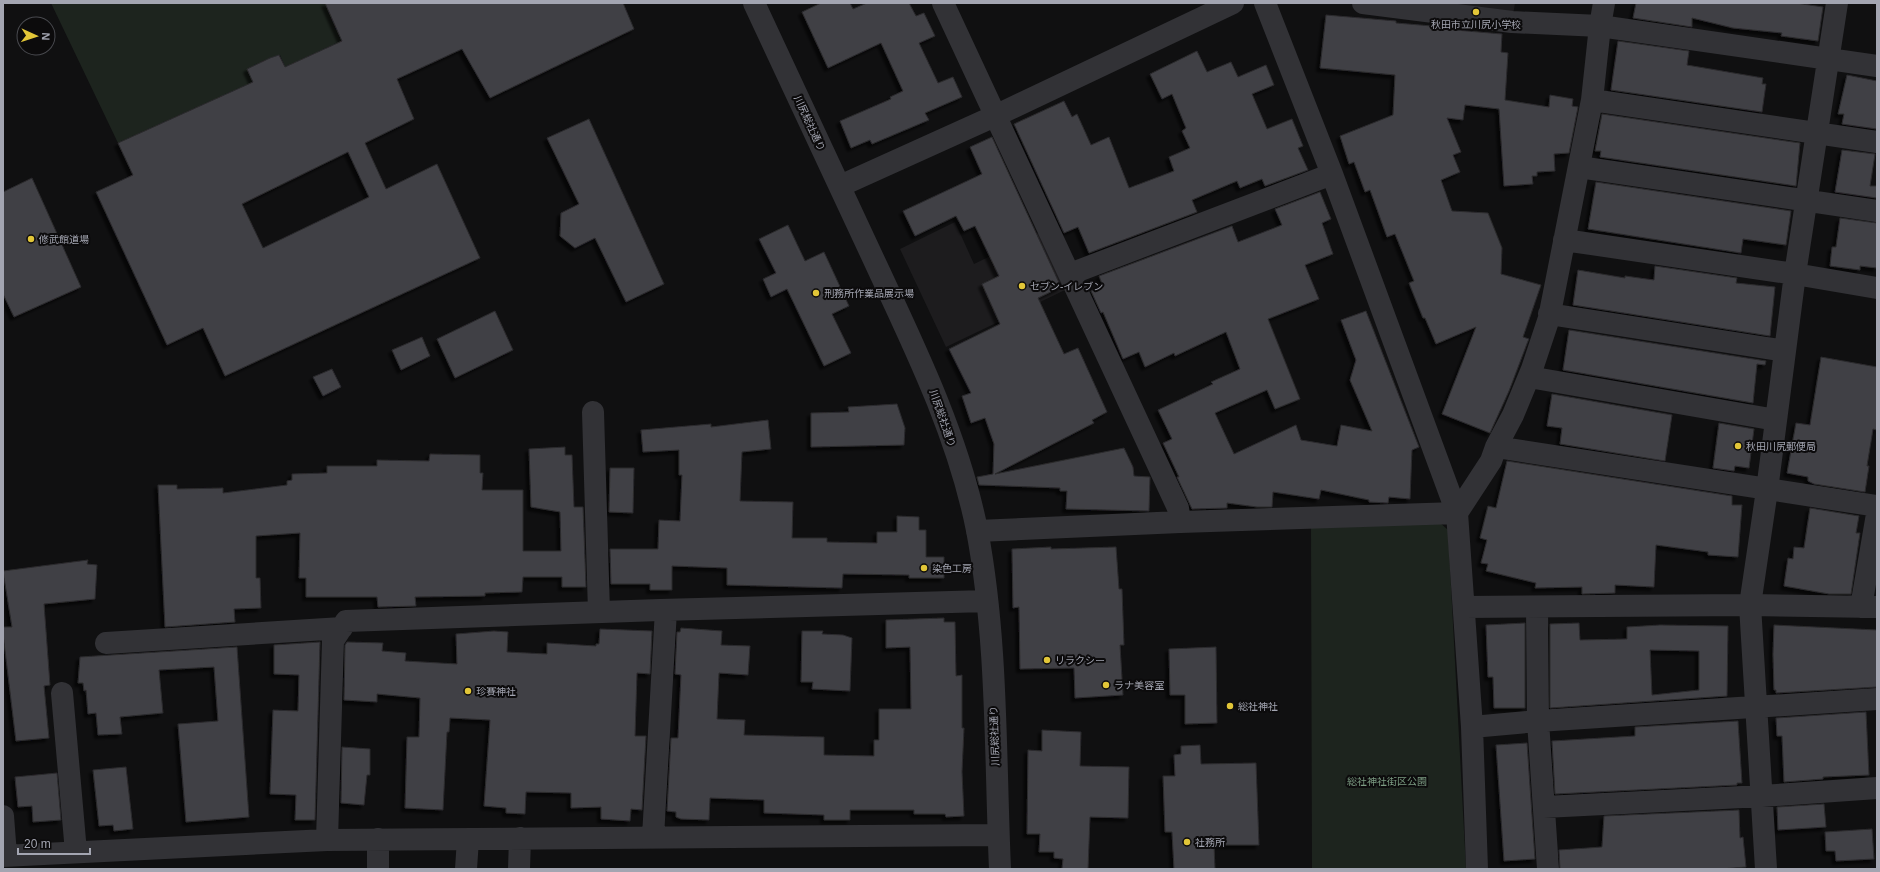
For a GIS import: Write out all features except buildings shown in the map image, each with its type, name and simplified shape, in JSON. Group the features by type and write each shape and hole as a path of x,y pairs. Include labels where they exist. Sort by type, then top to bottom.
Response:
{"street":[{"name":"川尻総社通り","path":"754,3 930,380 966,484 977,531 987,601 1000,869"},
{"path":"943,3 997,115 1178,508 1180,522"},
{"path":"840,186 997,115 1233,3"},
{"path":"1266,3 1332,174 1457,512 1465,607 1472,727 1477,869"},
{"path":"1363,3 1512,22 1600,26 1877,66"},
{"path":"1457,512 1491,460 1496,447 1513,415 1529,377 1549,314 1592,100 1604,3"},
{"path":"1766,869 1750,605 1767,490 1795,274 1816,133 1830,60 1837,3"},
{"path":"1592,100 1877,142"},
{"path":"1579,167 1877,211"},
{"path":"1070,274 1332,174"},
{"path":"1564,240 1795,274 1877,288"},
{"path":"1549,314 1785,351"},
{"path":"1529,377 1776,420"},
{"path":"593,412 599,612"},
{"path":"1496,447 1877,506"},
{"path":"977,531 1457,512"},
{"path":"1465,607 1750,605 1869,607 1877,514"},
{"path":"327,840 333,641 346,621 987,601"},
{"path":"1537,607 1538,721 1548,869"},
{"path":"653,837 666,610"},
{"path":"106,643 342,628"},
{"path":"62,693 76,852"},
{"path":"1472,727 1538,721 1877,699"},
{"path":"1544,807 1762,796 1877,788"},
{"path":"3,816 5,855 52,861 76,852 327,840 998,835"},
{"path":"519,869 520,838"},
{"path":"378,839 378,869"},
{"path":"466,869 468,839"}],"shaded area":[{"name":"秋田市立川尻小学校","path":"1363,3 1515,3 1512,22"},
{"path":"955,222 974,264 1040,232 1067,289 946,347 900,249"}],"green space":[{"path":"51,3 325,3 342,41 285,67 280,55 272,58 253,82 118,143"},
{"name":"総社神社街区公園","path":"1438,521 1448,530 1466,869 1312,869 1311,527"}],"place":[{"name":"秋田市立川尻小学校","path":"1476,12"},
{"name":"修武館道場","path":"31,239"},
{"name":"セブン-イレブン","path":"1022,286"},
{"name":"刑務所作業品展示場","path":"816,293"},
{"name":"秋田川尻郵便局","path":"1738,446"},
{"name":"染色工房","path":"924,568"},
{"name":"リラクシー","path":"1047,660"},
{"name":"ラナ美容室","path":"1106,685"},
{"name":"珍賽神社","path":"468,691"},
{"name":"総社神社","path":"1230,706"},
{"name":"社務所","path":"1187,842"}]}
